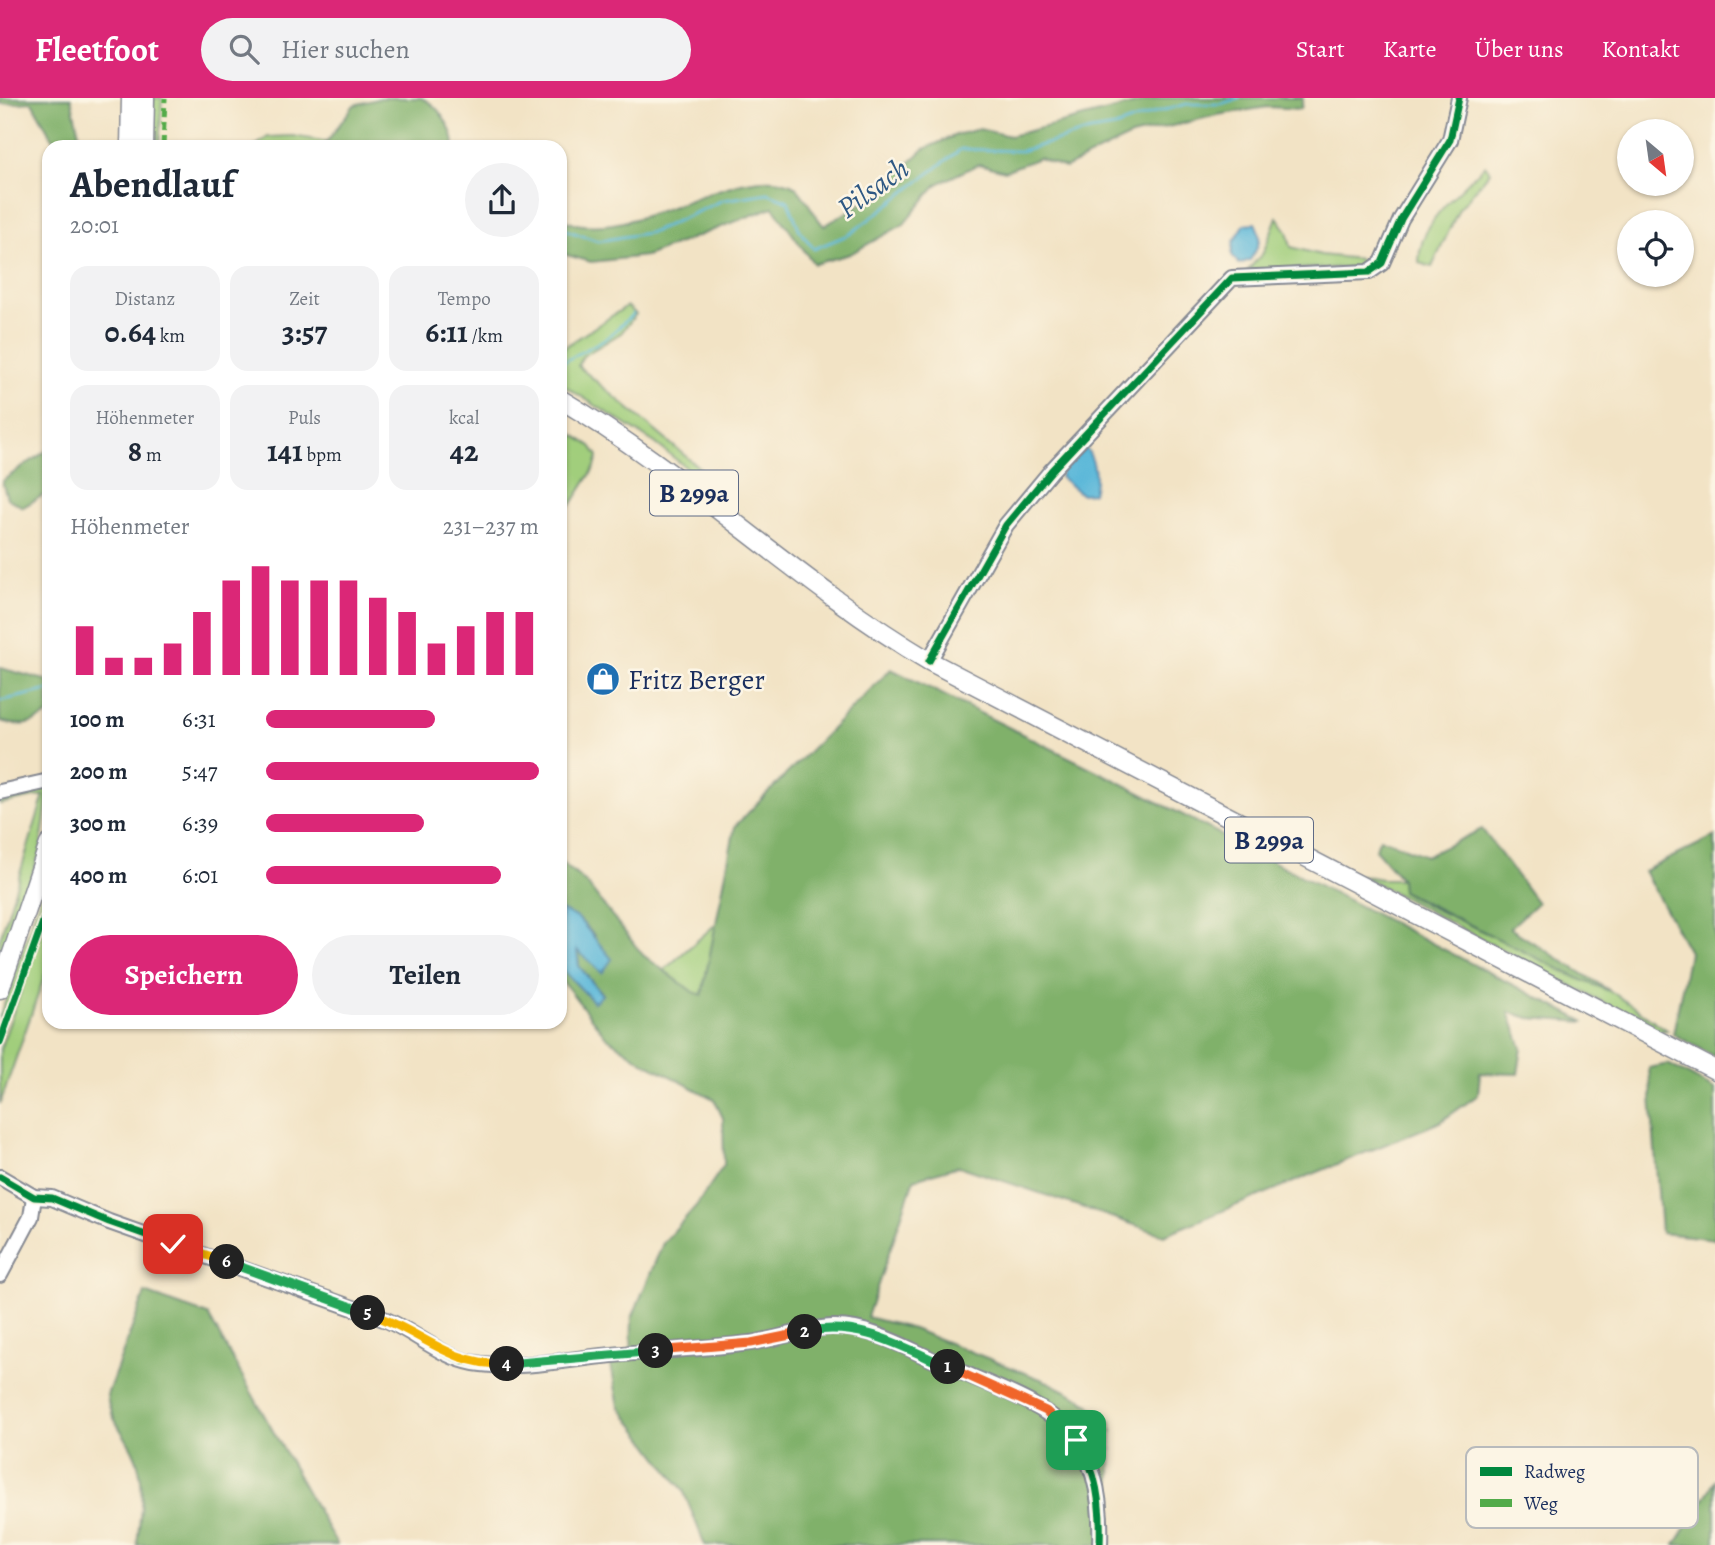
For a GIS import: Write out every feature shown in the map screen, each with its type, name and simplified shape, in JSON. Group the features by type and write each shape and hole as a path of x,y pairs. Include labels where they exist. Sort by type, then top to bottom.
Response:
{"main road":[{"path":"130,140 131,98"},
{"path":"144,140 145,98"},
{"name":"B 299a","path":"567,404 630,444 853,613 929,662 1715,1070"},
{"path":"0,989 42,865"}],"street":[{"path":"929,662 1006,526 1051,471 1232,278 1369,272 1382,263 1401,219 1450,140 1459,98"},
{"path":"0,792 42,783"},
{"path":"0,1177 34,1197 52,1198 109,1222 384,1319 409,1329 442,1351 474,1363 536,1363 751,1343 821,1328 863,1331 1028,1402 1062,1423 1087,1456 1093,1470 1101,1504 1100,1545"},
{"path":"0,1275 31,1217 34,1197"}],"green space":[{"path":"0,98 71,98 80,140 53,140 32,102 0,104"},
{"path":"153,98 162,98 159,140 151,140"},
{"path":"381,98 421,98 444,118 453,140 328,140 354,105"},
{"path":"1158,98 1303,98 1301,109 1268,107 1217,115 1131,136 1065,168 1039,158 1005,171 979,164 937,184 904,224 850,254 814,264 773,207 646,256 591,262 567,255 567,220 588,225 618,223 741,183 768,180 791,184 804,197 824,226 875,195 924,149 956,135 979,129 1010,136"},
{"path":"293,136 316,140 264,140 268,137"},
{"path":"1485,165 1490,172 1459,209 1432,267 1419,263 1421,247 1433,221"},
{"path":"1277,217 1287,231 1291,247 1321,255 1360,259 1365,267 1248,270 1263,253"},
{"path":"627,306 636,314 621,333 583,356 578,366 733,496 730,502 655,443 567,387 567,345"},
{"path":"567,431 591,446 598,456 595,467 571,505 567,502"},
{"path":"42,454 42,496 23,507 7,498 2,481"},
{"path":"0,668 42,679 42,718 25,724 0,721"},
{"path":"891,669 1113,779 1585,1022 1529,1018 1509,1012 1522,1048 1518,1074 1480,1073 1478,1095 1440,1122 1164,1235 959,1166 914,1179 867,1317 913,1329 1048,1382 1080,1398 1112,1423 1109,1545 705,1545 683,1490 619,1406 610,1361 631,1359 632,1318 663,1243 696,1206 724,1165 723,1118 714,1099 643,1062 606,1037 567,987 567,974 594,1002 602,994 579,966 577,949 595,936 578,918 567,914 567,867 586,883 643,955 693,992 702,995 735,826"},
{"path":"42,788 42,795 0,804 0,797"},
{"path":"42,802 40,852 0,963 0,939"},
{"path":"1482,829 1537,903 1510,928 1612,992 1577,978 1402,891 1401,879 1375,849 1380,838 1426,856"},
{"path":"1715,836 1715,1057 1673,1034 1689,952 1644,871"},
{"path":"1360,875 1401,879 1402,891 1426,905 1612,992 1667,1030 1658,1031"},
{"path":"42,892 42,914 0,1033 0,1017"},
{"path":"716,924 702,995 693,993 664,970"},
{"path":"42,932 42,983 0,1104 0,1049"},
{"path":"1668,1064 1715,1089 1715,1239 1661,1233 1649,1068"},
{"path":"145,1293 208,1315 337,1545 137,1545 142,1497 141,1478 132,1450 112,1414 107,1395"},
{"path":"1715,1481 1715,1545 1675,1545 1686,1528 1698,1528 1698,1508"}],"water":[{"path":"1255,223 1259,233 1258,246 1250,260 1239,264 1232,255 1234,241 1245,224"},
{"path":"1086,448 1093,464 1095,481 1093,493 1081,494 1060,477 1062,470"},
{"path":"567,913 578,918 612,959 602,973 577,950 579,966 602,995 594,1002 567,974"}],"waterway":[{"name":"Pilsach","path":"567,230 598,241 653,232 723,200 768,193 788,201 800,231 814,249 850,234 961,149 1021,151 1090,131 1115,127 1187,104 1221,104 1239,98"},
{"path":"567,360 608,337 633,314"},
{"name":"Pilsach","path":"0,701 42,692"}],"marked path":[{"path":"163,140 165,98"}],"cycle path":[{"path":"929,661 1006,525 1051,471 1232,278 1369,272 1382,263 1401,219 1450,140 1459,98"},
{"path":"0,1042 42,925"},
{"path":"0,1177 34,1197 52,1198 109,1222 384,1319 451,1356 474,1363 526,1365 733,1345 833,1327 874,1334 1007,1391 1059,1422 1078,1442 1091,1468 1099,1502 1100,1545"}],"place":[{"name":"Fritz Berger","path":"603,679"}],"route":[{"path":"173,1244 384,1319 409,1329 456,1358 474,1363 536,1363 751,1343 833,1327 863,1331 1046,1411 1062,1423 1076,1440"}]}
